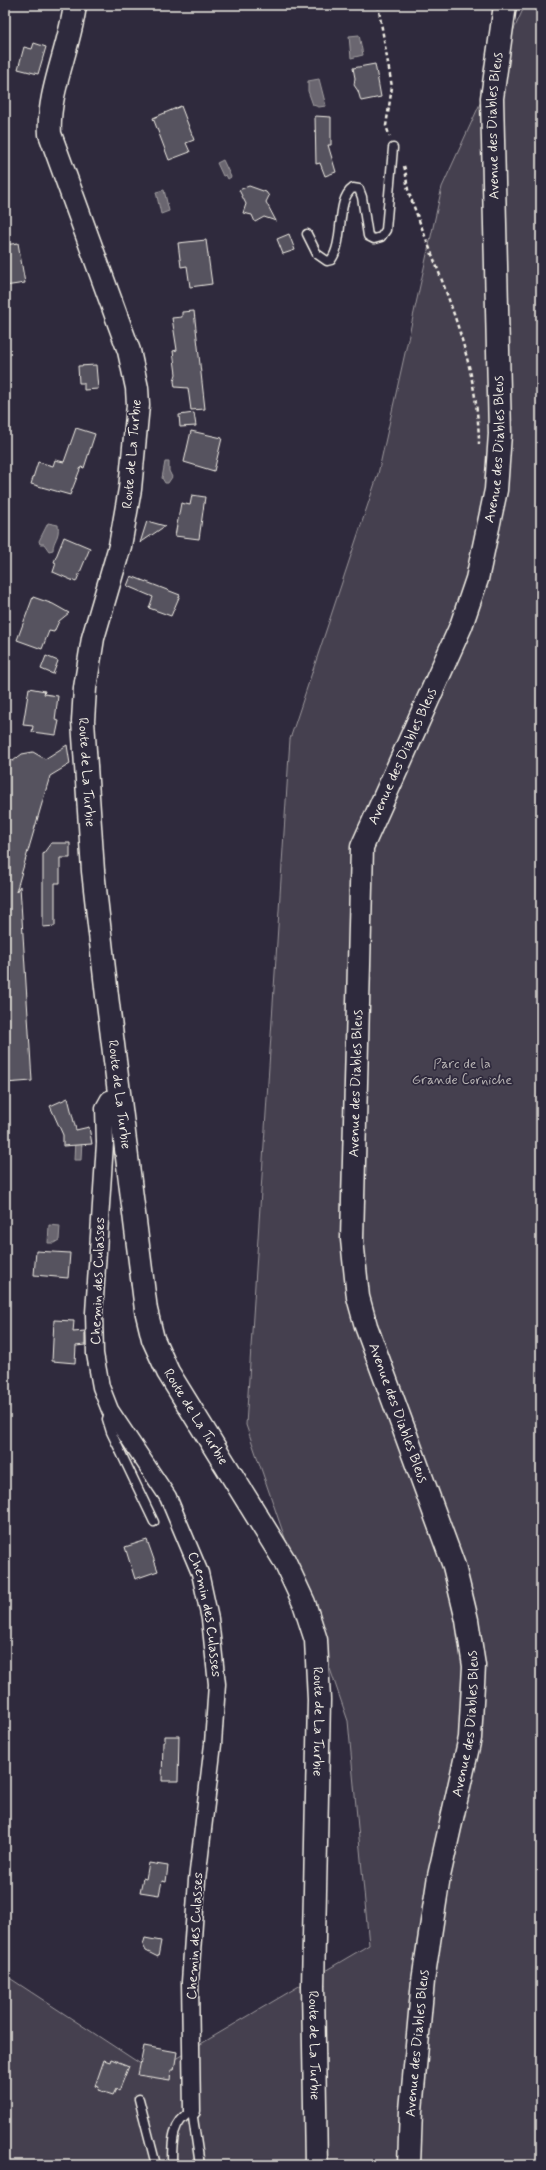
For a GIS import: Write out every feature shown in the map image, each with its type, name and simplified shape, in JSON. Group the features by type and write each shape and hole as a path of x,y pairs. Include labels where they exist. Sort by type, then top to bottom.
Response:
{"main road":[{"name":"Route de La Turbie","path":"75,5 68,46 49,120 50,134 129,351 137,388 138,405 133,468 125,520 115,562 93,638 85,688 83,722 93,871 146,1310 153,1339 168,1372 284,1560 304,1603 316,1640 319,1700 313,1986 316,2165"},
{"name":"Avenue des Diables Bleus","path":"409,2165 410,2110 423,1981 439,1876 470,1738 474,1666 467,1620 454,1566 366,1326 358,1297 352,1239 362,847 461,626 477,579 496,490 500,434 492,98 505,5"}],"street":[{"name":"Chemin des Culasses","path":"120,1096 109,1099 104,1108 105,1143 94,1313 97,1360 101,1387 110,1410 168,1497 200,1574 210,1619 217,1684 214,1744 197,1880 190,1982 192,2111"}],"lane":[{"path":"307,234 317,254 327,261 331,260 336,248 346,195 353,188 359,189 362,197 368,236 374,239 381,237 386,230 393,148"},
{"path":"110,1410 107,1419 111,1432 154,1522"},
{"path":"139,2099 156,2165"},
{"path":"172,2165 175,2130 182,2117 192,2111"},
{"name":"Chemin des Culasses","path":"192,2111 200,2165"}],"path":[{"path":"378,5 392,87 386,126 393,148 401,159 406,172 409,191 459,325 469,366 479,423 479,446"}],"green space":[{"name":"Parc de la Grande Corniche","path":"525,5 541,5 541,2165 5,2165 5,1975 153,2072 369,1945 348,1721 246,1425 290,739 378,474 442,187"}],"shaded area":[{"path":"359,35 363,55 351,58 349,36"},
{"path":"319,79 326,106 319,107 313,105 308,91 308,81"},
{"path":"223,160 231,177 228,179 226,175 223,176 217,163"},
{"path":"164,190 169,211 161,214 156,192"},
{"path":"165,462 169,462 169,471 172,477 168,483 165,483 162,478"},
{"path":"48,523 58,525 53,550 49,551 44,544 40,544 39,541"},
{"path":"75,1139 82,1139 81,1160 74,1160"},
{"path":"49,1225 60,1226 59,1240 54,1243 48,1243"}],"building":[{"path":"34,43 46,47 38,74 18,69 24,47 32,49"},
{"path":"375,64 381,97 361,101 358,91 354,85 355,78 353,68"},
{"path":"181,106 194,140 186,143 190,152 169,160 153,118"},
{"path":"315,116 331,117 331,145 328,145 336,172 325,176 320,163 316,164"},
{"path":"249,186 266,192 269,196 266,202 276,221 264,217 255,222 252,215 243,213 246,204 239,190"},
{"path":"289,234 295,250 283,254 277,239"},
{"path":"206,240 212,284 190,287 187,266 181,267 178,243"},
{"path":"18,243 25,283 5,286 5,245"},
{"path":"194,311 205,409 191,410 188,388 175,387 174,381 176,374 173,351 177,350 172,318 182,317 182,312"},
{"path":"96,365 98,389 84,390 84,383 79,383 78,366"},
{"path":"194,413 196,426 180,427 179,415"},
{"path":"76,428 95,434 84,468 81,467 70,495 31,484 38,462 53,466 55,460 64,462"},
{"path":"191,431 222,438 214,471 184,462"},
{"path":"192,495 205,497 199,539 175,536 181,503 190,505"},
{"path":"147,521 165,526 140,543"},
{"path":"64,537 90,548 76,582 53,572 56,563 54,562"},
{"path":"131,576 180,595 171,616 149,608 153,597 127,586"},
{"path":"33,597 53,604 69,613 59,621 54,632 49,631 42,649 17,640"},
{"path":"46,656 58,661 53,674 41,669"},
{"path":"29,688 45,691 44,694 58,696 55,720 59,721 56,735 32,732 33,726 23,725"},
{"path":"67,745 70,764 50,776 16,892 20,886 32,1081 5,1083 5,759 13,761 22,754 33,752 45,759"},
{"path":"51,843 70,843 70,858 60,858 60,883 55,883 55,926 43,927 43,854"},
{"path":"68,1098 76,1130 89,1127 92,1144 63,1146 63,1135 50,1106"},
{"path":"36,1251 70,1253 68,1278 34,1275"},
{"path":"54,1320 74,1321 73,1332 85,1331 85,1345 76,1346 75,1363 52,1361"},
{"path":"147,1540 158,1571 135,1579 125,1547"},
{"path":"165,1736 179,1736 178,1781 162,1781 163,1742 165,1742"},
{"path":"149,1863 168,1866 166,1882 162,1881 159,1895 140,1892 143,1878 146,1879"},
{"path":"145,1938 161,1941 158,1957 146,1951 143,1945"},
{"path":"144,2046 177,2052 174,2070 171,2070 170,2080 138,2075"},
{"path":"111,2059 129,2066 119,2091 116,2089 113,2095 98,2090 99,2087 95,2086 104,2060 110,2062"}]}
